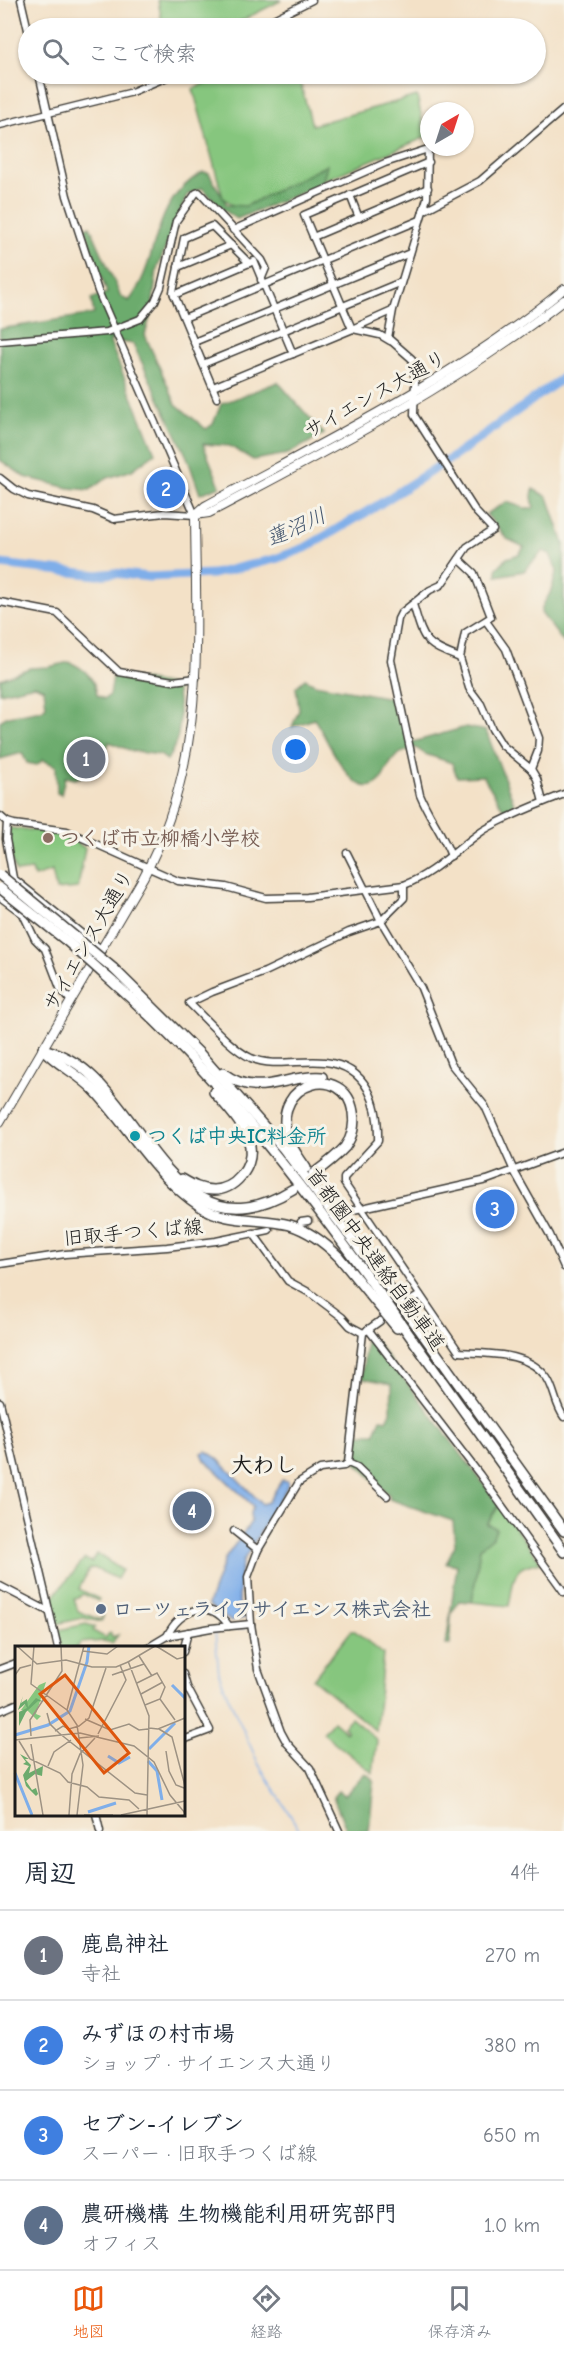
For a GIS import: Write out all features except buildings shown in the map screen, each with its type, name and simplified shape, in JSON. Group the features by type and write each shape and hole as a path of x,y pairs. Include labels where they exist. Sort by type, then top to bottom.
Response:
{"highway":[{"name":"首都圏中央連絡自動車道","path":"0,875 110,973 233,1103 305,1191 564,1552"},
{"name":"首都圏中央連絡自動車道","path":"0,888 144,997 240,1097 283,1148 396,1297 564,1531"},
{"path":"144,997 224,1074 236,1082 257,1086 316,1077 335,1081 344,1086 357,1103 360,1113 358,1133 343,1155 314,1176 344,1147 354,1128 352,1108 347,1098 331,1084 322,1082 306,1085 294,1094 288,1103 285,1116 288,1137 301,1160 375,1261 396,1297"},
{"path":"43,1049 58,1053 93,1077 182,1186 205,1199 237,1206 270,1201 295,1190 268,1207 247,1211 228,1211 196,1202"},
{"path":"43,1049 53,1061 79,1076 97,1093 162,1174 201,1207 228,1217 290,1225 322,1241 351,1270 448,1390"},
{"path":"172,1175 203,1189 224,1188 239,1179 245,1172 250,1157 250,1147 243,1129 198,1072 193,1060"}],"main road":[{"name":"サイエンス大通り","path":"0,1122 148,869 169,820 182,778 192,726 196,678 195,515 205,506 414,393 495,342 564,290"},
{"name":"サイエンス大通り","path":"195,515 209,513 413,403 474,365 564,300"}],"street":[{"path":"21,0 25,18"},
{"path":"275,18 312,0"},
{"path":"0,478 28,496 93,510 114,519 164,513 195,515 114,330 76,225 41,84"},
{"path":"0,125 129,93 150,84"},
{"path":"423,211 480,182 564,109"},
{"path":"233,230 385,163 428,149 428,188 392,311 388,338 390,342"},
{"path":"352,329 304,215 429,162"},
{"path":"313,237 428,188"},
{"path":"0,342 114,330 140,320 155,301 161,287 176,221 199,192 264,263 263,282"},
{"path":"350,195 358,218"},
{"path":"184,318 263,282 420,220"},
{"path":"217,398 174,295 184,238 212,226 249,263"},
{"path":"178,267 231,245"},
{"path":"194,342 410,252"},
{"path":"174,295 254,261 293,354"},
{"path":"203,364 401,282"},
{"path":"213,387 392,311"},
{"path":"352,329 380,335 412,359 414,415 476,513 493,530 467,547 441,585 430,590 401,613 391,660 420,795 426,810 444,838 451,856"},
{"path":"459,559 474,573 491,617 465,633 460,658 469,688 481,704 502,745 531,769 537,779 543,802"},
{"path":"0,602 57,613 119,672 173,681 196,678"},
{"path":"413,604 426,641 434,648 460,658"},
{"path":"486,621 506,649 539,738 538,751 531,769"},
{"path":"0,816 7,822 67,831 178,881 226,887 266,898 286,899 405,885 422,878 501,820 564,794"},
{"path":"7,822 6,840 12,875 102,950"},
{"path":"347,854 381,921 421,988 451,1064 485,1106 514,1171 550,1235 564,1267"},
{"path":"405,885 404,898 381,921 349,932 265,972 189,1003 241,1051 253,1059 271,1062 326,1062 355,1074 365,1085 374,1100 378,1120 378,1141 344,1178 344,1183 459,1352 521,1358 536,1366 548,1379 556,1406 564,1417"},
{"path":"19,911 33,894"},
{"path":"0,897 19,911 35,939 45,949 60,988 71,1001"},
{"path":"349,1211 487,1180 564,1152"},
{"name":"旧取手つくば線","path":"0,1264 65,1254 197,1244 269,1230"},
{"path":"253,1233 288,1281 310,1293 342,1317 350,1326 366,1331 480,1475 564,1592"},
{"path":"410,1301 420,1295"},
{"path":"348,1463 366,1331 380,1322"},
{"path":"0,1402 57,1646"},
{"path":"348,1463 357,1467 387,1496"},
{"path":"339,1831 310,1768 287,1743 281,1732 258,1669 251,1624 248,1577 256,1548 299,1482 320,1469 344,1466 348,1463"},
{"path":"234,1531 256,1548"},
{"path":"0,1586 48,1611"},
{"path":"150,1646 167,1636 186,1615 202,1608 210,1609 229,1626"},
{"path":"167,1636 251,1624"},
{"path":"184,1648 188,1632"},
{"path":"0,1669 15,1663"},
{"path":"184,1740 210,1730 185,1687"},
{"path":"0,1711 15,1704"},
{"path":"96,1816 100,1831"}],"green space":[{"path":"158,0 282,0 247,18 161,18"},
{"path":"204,84 301,84 312,125 417,96 420,110 420,140 245,214 223,198 193,89"},
{"path":"327,165 322,184 237,219 224,210 202,188 187,195 157,269 152,310 145,335 176,404 206,429 213,424 221,404 278,382 324,434 288,454 253,460 230,446 203,444 220,486 200,494 187,457 133,344 109,340 155,453 132,470 105,479 90,490 69,488 25,477 0,460 0,329 94,314 91,299 107,293 85,228 90,226 121,297 129,301 147,268 157,233 172,200 185,185 203,172 209,173 227,205 246,206"},
{"path":"533,489 548,497 564,544 564,643 541,613 557,571 550,554 543,551 524,571 497,576 497,568 507,558 519,554 524,547 507,539 486,514 507,502 527,509 534,508"},
{"path":"69,662 88,674 97,695 104,699 110,695 113,676 116,675 176,686 178,733 167,760 160,755 132,751 109,742 99,770 75,779 65,777 61,795 57,793 56,766 43,760 37,765 27,763 22,753 0,759 0,721 8,716 42,710 46,706 44,689 35,685 0,693 0,679 30,668 49,667"},
{"path":"305,679 315,684 391,698 398,707 413,742 466,727 486,731 514,803 513,807 504,810 483,776 457,777 452,763 425,754 416,748 396,757 380,781 370,786 360,784 350,777 341,765 314,719 292,727 299,710 296,687"},
{"path":"9,828 77,837 75,842 85,848 78,888 56,890 52,871 34,877 32,870 16,872 11,857"},
{"path":"369,1338 376,1342 499,1504 487,1524 496,1528 493,1537 480,1548 472,1602 459,1601 451,1614 450,1645 446,1645 457,1565 446,1563 455,1545 453,1521 389,1499 390,1496 351,1458 354,1434 374,1434 381,1419 387,1420 391,1412 392,1384 362,1378 366,1340"},
{"path":"499,1506 541,1562 519,1570 514,1581 509,1606 472,1602 480,1548 496,1529 487,1524"},
{"path":"97,1554 122,1570 117,1579 94,1568 89,1569 79,1589 99,1599 98,1601 83,1594 74,1599 78,1611 100,1620 104,1615 101,1622 83,1618 56,1624 51,1599 85,1559 91,1562"},
{"path":"86,1624 95,1627 93,1631 106,1638 111,1633 112,1637 118,1635 112,1643 104,1641 80,1643 78,1646 62,1646 58,1630"},
{"path":"351,1631 355,1631 383,1654 376,1731 313,1679"},
{"path":"351,1718 377,1740 373,1773 323,1733 333,1721 346,1732 343,1726"},
{"path":"365,1773 374,1782 369,1831 347,1831 333,1797 338,1791 345,1795"}],"water":[{"path":"206,1451 217,1458 262,1504 268,1502 282,1480 288,1481 287,1487 243,1561 240,1574 239,1605 244,1606 246,1611 238,1611 238,1614 246,1618 230,1621 208,1605 224,1560 251,1522 250,1513 253,1506 205,1460 202,1453"}],"waterway":[{"name":"蓮沼川","path":"0,564 98,575 114,573 149,577 213,574 275,559 305,548 375,507 456,455 564,377"},
{"path":"246,1628 215,1631 219,1674 259,1765 300,1831"}],"tunnel":[{"path":"297,1192 316,1178"},
{"path":"308,1221 349,1211"},
{"path":"269,1230 301,1222"},
{"path":"380,1321 410,1301"}],"place":[{"name":"みずほの村市場","path":"166,489"},
{"name":"鹿島神社","path":"86,759"},
{"name":"つくば市立柳橋小学校","path":"48,838"},
{"name":"つくば中央IC料金所","path":"135,1136"},
{"name":"セブン-イレブン","path":"495,1209"},
{"name":"農研機構 生物機能利用研究部門","path":"192,1511"},
{"name":"ローツェライフサイエンス株式会社","path":"101,1609"}],"district":[{"name":"大わし","path":"264,1464"}]}
